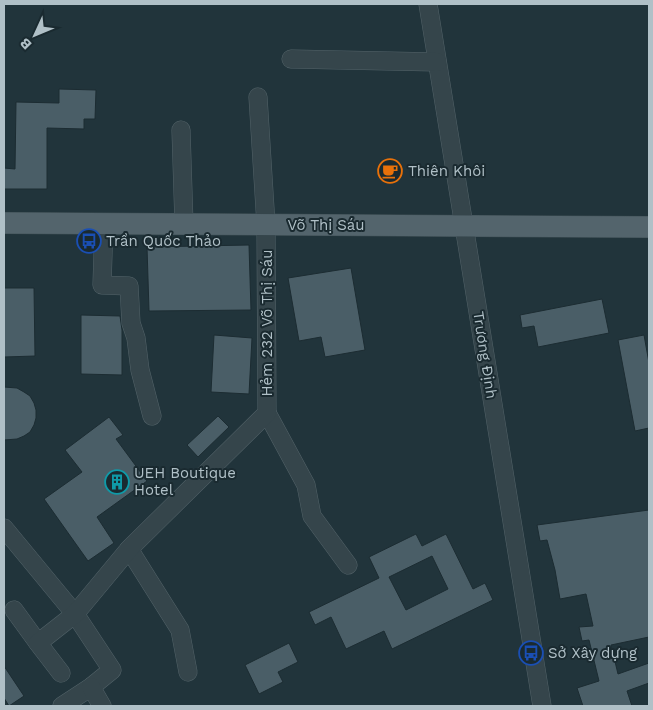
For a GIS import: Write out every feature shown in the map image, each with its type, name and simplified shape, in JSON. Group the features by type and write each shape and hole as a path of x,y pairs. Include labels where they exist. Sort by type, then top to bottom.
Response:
{"main road":[{"name":"Võ Thị Sáu","path":"4,223 649,227"}],"street":[{"name":"Trương Định","path":"428,4 542,706"},
{"path":"291,59 437,62"},
{"name":"Hẻm 232 Võ Thị Sáu","path":"38,643 75,614 129,549 267,413 266,225 258,97"},
{"path":"181,130 184,224"},
{"path":"104,223 102,285 129,286 131,323 136,338 140,370 152,416"},
{"path":"267,413 306,485 312,516 348,565"},
{"path":"4,528 75,614 112,670 91,687 62,706"},
{"path":"129,549 180,630 188,672"},
{"path":"14,610 62,673"},
{"path":"91,687 102,706"}],"building":[{"path":"59,89 96,90 95,119 84,119 84,129 47,128 47,189 4,189 4,168 15,169 16,102 59,103"},
{"path":"249,245 251,310 149,311 147,247"},
{"path":"351,268 365,350 325,357 321,337 299,341 288,278"},
{"path":"4,288 34,288 35,356 4,357"},
{"path":"602,299 609,333 538,347 534,326 522,328 520,315"},
{"path":"81,315 120,316 122,330 122,375 81,374"},
{"path":"214,335 252,338 249,394 211,392"},
{"path":"644,335 649,363 649,428 635,431 618,340"},
{"path":"4,387 17,388 30,396 36,410 36,418 30,432 17,439 4,440"},
{"path":"218,416 229,427 198,457 187,445"},
{"path":"109,417 123,435 116,439 147,481 97,517 114,543 88,561 44,499 82,472 65,450"},
{"path":"649,510 649,637 611,645 618,674 649,663 649,683 627,691 632,706 583,706 577,688 599,681 589,640 582,641 579,627 593,626 586,594 560,599 547,540 540,541 537,525"},
{"path":"416,534 422,546 446,534 473,589 485,583 493,600 392,649 384,631 346,649 331,617 315,625 309,612 379,578 369,557","holes":["432,556 448,589 406,610 389,577"]},
{"path":"289,643 298,662 278,672 283,682 259,694 245,665"},
{"path":"4,666 24,696 9,706 4,698"}],"place":[{"name":"Thiên Khôi","path":"390,171"},
{"name":"Trần Quốc Thảo","path":"89,241"},
{"name":"UEH Boutique Hotel","path":"117,482"},
{"name":"Sở Xây dựng","path":"531,653"}]}
